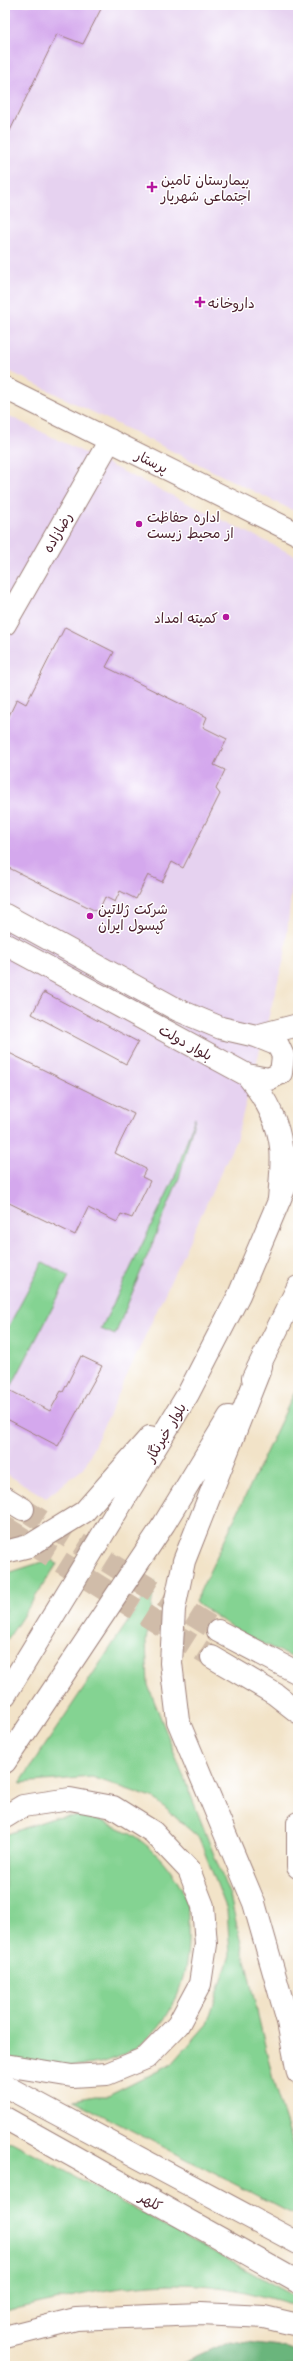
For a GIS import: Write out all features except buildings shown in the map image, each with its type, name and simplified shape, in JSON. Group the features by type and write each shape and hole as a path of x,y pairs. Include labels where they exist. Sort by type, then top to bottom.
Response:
{"main road":[{"name":"پرستار","path":"5,388 298,534"},
{"name":"رضازاده","path":"5,624 110,440"},
{"name":"بلوار دولت","path":"5,914 178,1010 221,1028 256,1036 298,1026"},
{"name":"بلوار دولت","path":"5,944 246,1075 262,1094 270,1108 281,1147 279,1202"},
{"path":"246,1075 269,1079 281,1073 283,1056 278,1045 256,1036"},
{"name":"بلوار خبرنگار","path":"5,1695 188,1394 239,1295 298,1156"},
{"path":"298,1287 261,1366 184,1561 174,1609 171,1664 178,1721 254,1902 288,2022 298,2073"},
{"path":"5,1762 164,1524 261,1366"},
{"path":"5,1552 29,1546 84,1512 188,1394"},
{"path":"218,1631 298,1673"},
{"path":"212,1657 275,1694 298,1712"},
{"path":"5,1817 23,1806 70,1799 113,1807 153,1832 189,1870 203,1906 206,1944 200,1984 178,2024 146,2058 107,2074 72,2076 5,2064"},
{"path":"298,1824 298,1867"},
{"path":"5,2086 298,2243"},
{"name":"کلهر","path":"5,2118 298,2282"},
{"path":"5,2338 76,2319 200,2314 264,2317 298,2325"}],"shaded area":[{"name":"بیمارستان تامین اجتماعی شهریار","path":"5,5 298,5 298,513 5,369"},
{"path":"5,414 298,557 298,824 285,955 236,1140 84,1468 46,1498 5,1473"}],"green space":[{"path":"195,1117 179,1178 115,1335 101,1329 174,1179"},
{"path":"43,1262 69,1276 12,1385 5,1381 5,1333"},
{"path":"298,1385 298,1660 242,1634 195,1602"},
{"path":"51,1559 57,1564 5,1643 5,1574"},
{"path":"155,1581 146,1641 148,1685 230,1896 275,2088 298,2159 298,2217 73,2100 95,2096 108,2096 172,2064 207,2024 230,1955 227,1910 199,1838 155,1799 92,1777 20,1783"},
{"path":"78,1816 110,1824 138,1839 162,1860 181,1888 187,1908 188,1924 187,1951 184,1972 178,1992 170,2011 158,2028 143,2042 125,2054 104,2062 80,2065 5,2059 5,1835 53,1818"},
{"path":"5,2141 12,2142 298,2298 298,2306 225,2288 176,2284 127,2287 78,2295 5,2311"},
{"path":"230,2341 288,2348 298,2352 298,2366 174,2366"}],"tunnel":[{"path":"23,1509 218,1631"},
{"path":"5,1527 212,1657"}],"place":[{"name":"بیمارستان تامین اجتماعی شهریار","path":"152,187"},
{"name":"داروخانه","path":"200,302"},
{"name":"اداره حفاظت از محیط زیست","path":"139,524"},
{"name":"کمیته امداد","path":"226,617"},
{"name":"شرکت ژلاتین کپسول ایران","path":"90,916"}]}
